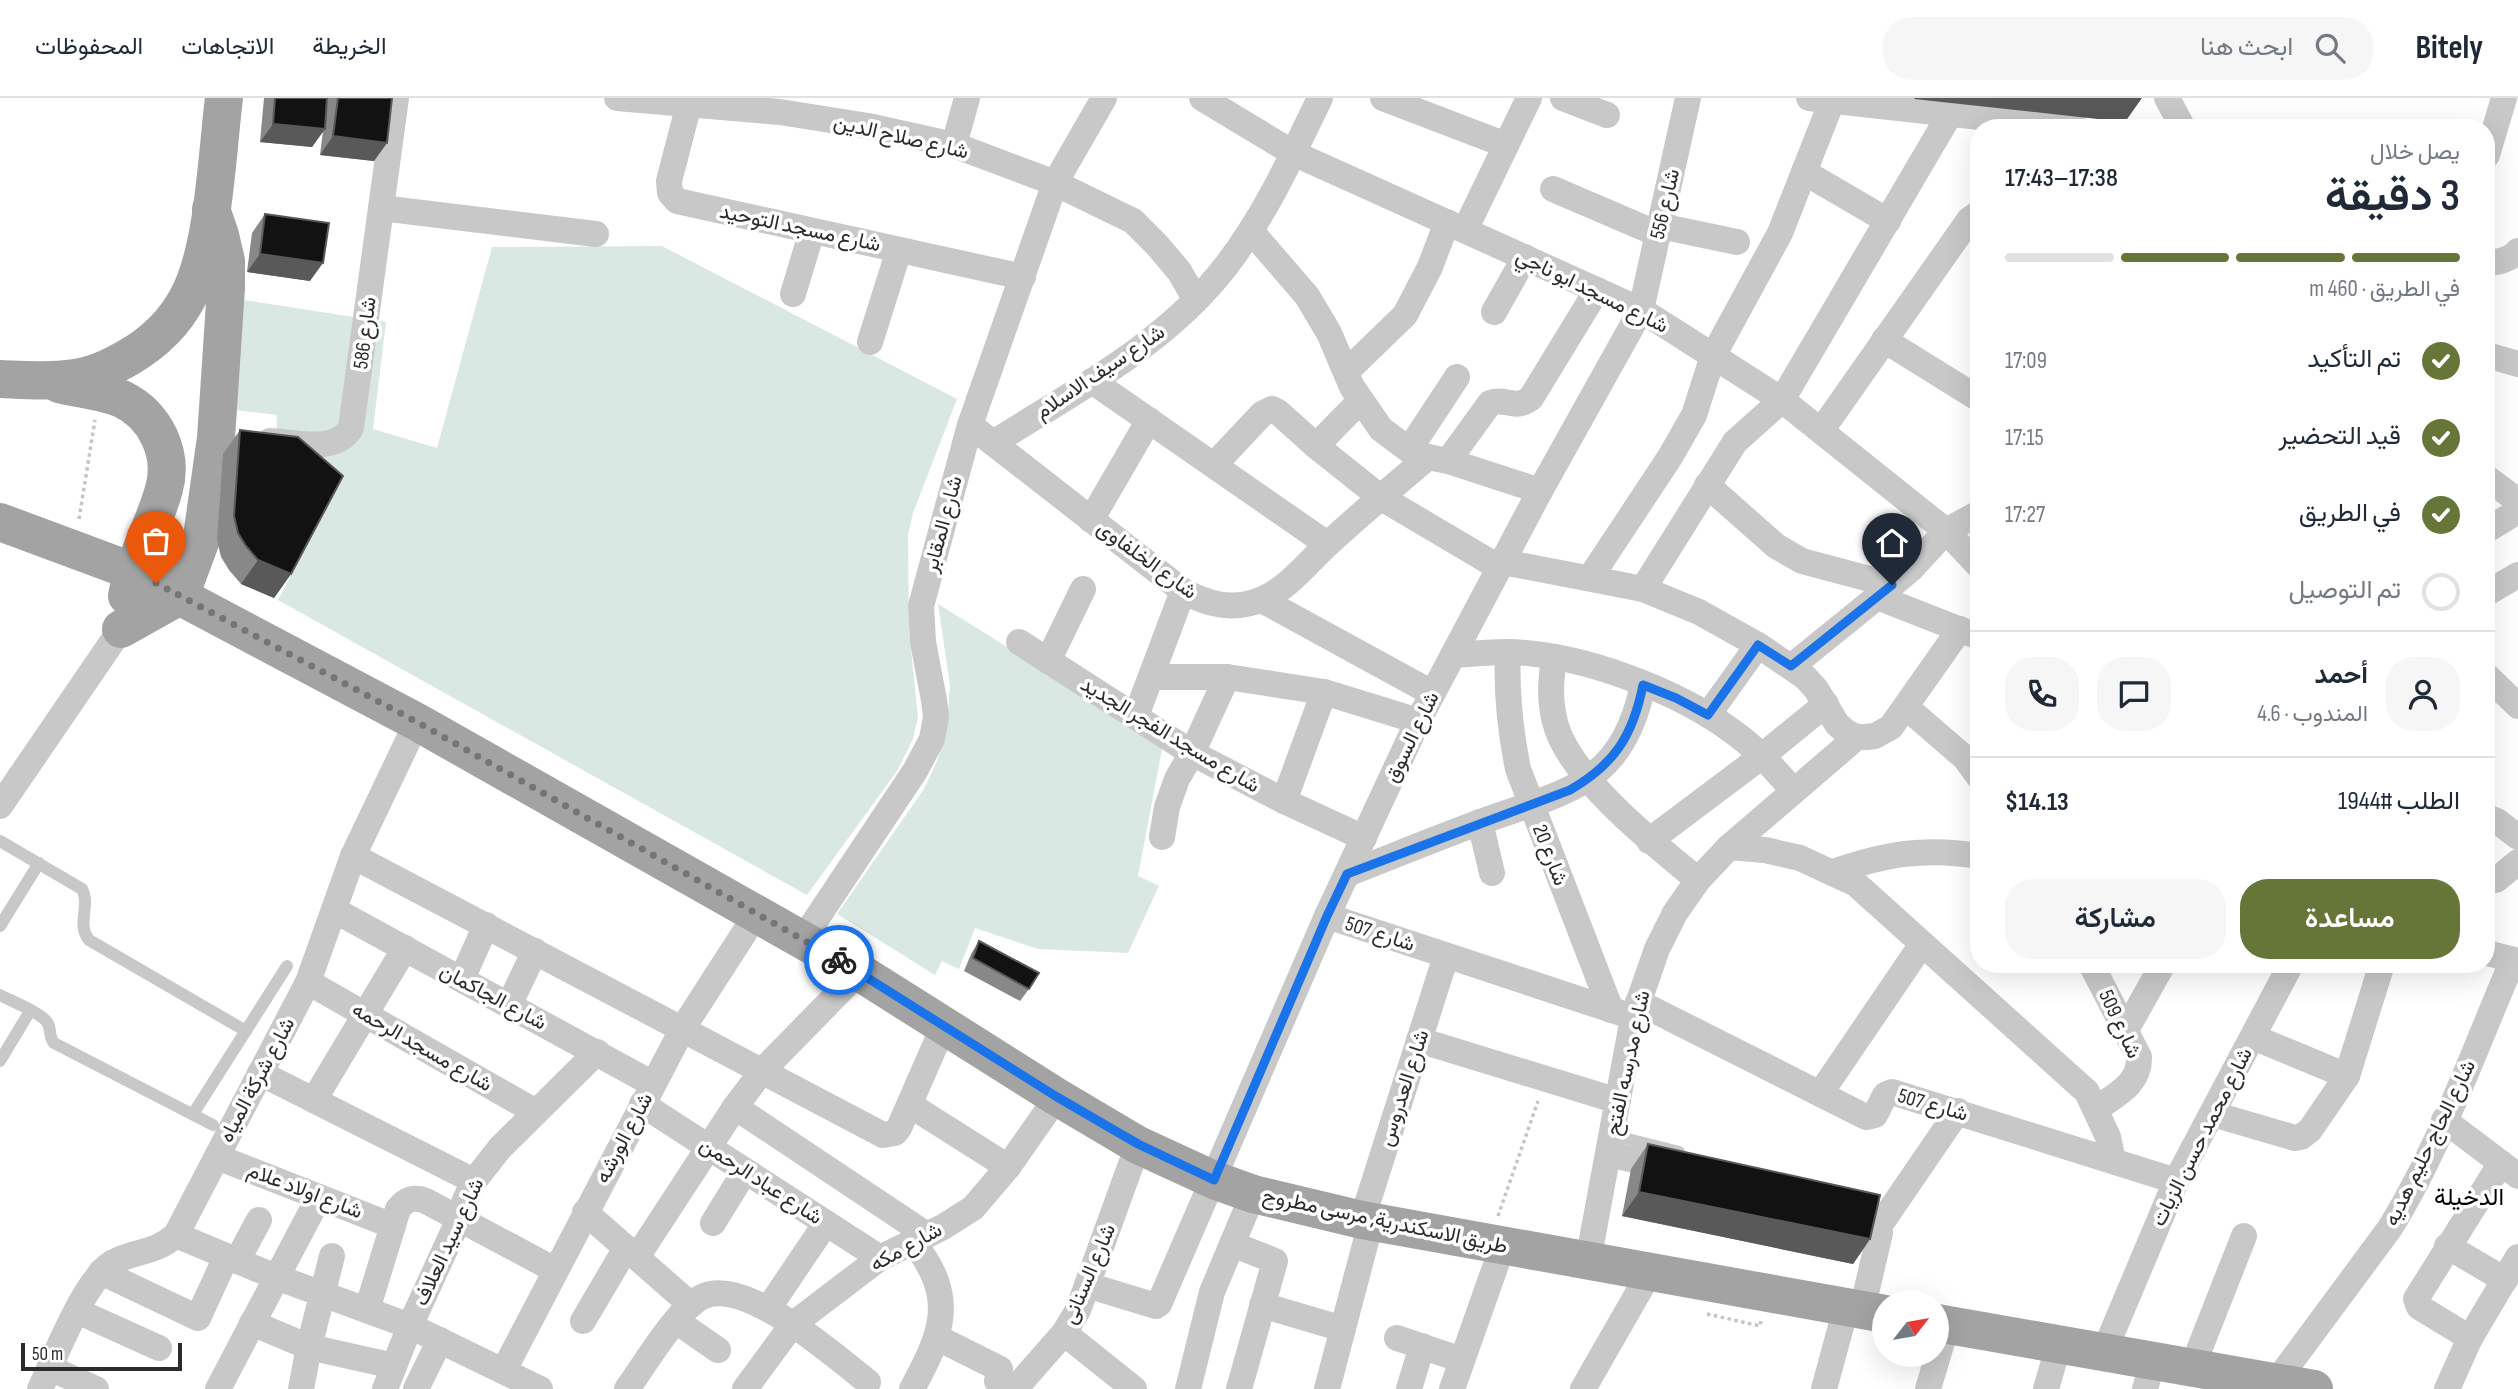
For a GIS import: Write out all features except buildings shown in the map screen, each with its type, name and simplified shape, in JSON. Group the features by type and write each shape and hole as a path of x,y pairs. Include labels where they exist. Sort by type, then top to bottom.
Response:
{"main road":[{"path":"0,379 76,378 111,368 142,350 168,326 188,297 201,263 211,209 224,98"},
{"path":"121,629 180,596 202,537 216,438 226,288 226,261 211,209"},
{"path":"41,380 121,399 144,413 160,435 167,461 164,488 132,571 121,629"},
{"name":"طريق الاسكندرية, مرسى مطروح","path":"0,522 132,571 417,722 859,971 1057,1097 1138,1144 1214,1180 1253,1194 1366,1221 1864,1311"},
{"path":"1950,1325 2104,1352 2149,1375 2207,1376 2276,1382 2314,1389"}],"street":[{"name":"شارع 586","path":"216,438 331,444 346,435 354,419 396,98"},
{"name":"شارع صلاح الدين","path":"617,98 824,119 954,145 1055,183 1133,221 1179,271 1196,300"},
{"path":"954,145 967,98"},
{"name":"شارع المقابر","path":"803,939 915,771 932,739 936,717 928,675 921,606 970,425 1055,183 1104,98"},
{"name":"شارع مسجد ابو ناجي","path":"1202,98 1293,153 1641,310 1782,400 1946,531 1970,556"},
{"name":"شارع سيف الاسلام","path":"993,443 1138,350 1196,300 1225,267 1251,231 1276,190 1320,98"},
{"path":"1384,98 1506,145"},
{"path":"1346,372 1405,314 1430,267 1506,145 1529,98"},
{"path":"1563,98 1607,116"},
{"name":"شارع 556","path":"1641,310 1688,98"},
{"path":"2167,98 2178,119"},
{"path":"2495,128 2504,98"},
{"path":"1590,578 1670,457 1694,415 1713,356 1780,233 1804,172 1821,100 1995,119"},
{"name":"شارع مسجد التوحيد","path":"689,104 669,181 670,192 677,201 1023,277"},
{"path":"1643,589 1735,442 1782,400 1950,114"},
{"path":"1804,172 1888,221"},
{"path":"1553,189 1659,230 1737,242"},
{"path":"381,208 596,234"},
{"path":"1821,431 1970,219"},
{"path":"793,295 812,231"},
{"path":"1251,231 1307,296 1329,333 1360,401 1381,429 1428,456 1540,491"},
{"path":"870,342 899,250"},
{"path":"2495,263 2517,254"},
{"path":"1494,312 1525,257"},
{"path":"1428,456 1490,403 1497,401 1518,405 1531,398 1597,290"},
{"name":"شارع السوق","path":"1087,1285 1158,1305 1327,916 1432,693 1641,310"},
{"path":"1884,340 1970,393"},
{"path":"2495,357 2518,364"},
{"path":"1428,456 1457,377"},
{"path":"1092,381 1327,544"},
{"path":"1316,446 1360,401"},
{"path":"1214,465 1266,410 1278,412 1380,497 1502,565 1643,589 1699,612 1758,645 1805,677 1826,704 1837,724 1857,737 1875,736 1884,732 1970,633 1885,591 1802,561 1776,546 1707,485"},
{"path":"1091,520 1149,420"},
{"name":"شارع الخلفاوى","path":"970,425 1183,591 1201,601 1222,605 1242,605 1262,600 1290,580 1428,456"},
{"path":"2495,484 2518,501"},
{"path":"2495,525 2518,511"},
{"path":"1791,666 1912,568 1946,531 1970,518"},
{"path":"2495,588 2518,575"},
{"path":"1048,661 1083,589"},
{"path":"1136,716 1183,591"},
{"path":"1262,600 1432,693"},
{"path":"0,806 121,629"},
{"name":"شارع مسجد الفجر الجديد","path":"1019,642 1192,753 1284,801 1364,838"},
{"path":"1708,715 1758,645"},
{"path":"1453,655 1508,652 1555,657 1600,668 1676,698 1708,715 1762,755 1794,790"},
{"name":"شارع 20","path":"1508,652 1506,691 1510,731 1518,769 1531,806 1628,1010"},
{"path":"1555,657 1550,690 1555,723 1568,753 1589,779 1649,841 1698,880"},
{"path":"1151,677 1227,677 1324,692 1419,721"},
{"path":"1162,837 1177,779 1227,677"},
{"path":"1347,874 1480,822 1551,799 1589,779 1609,761 1626,739 1637,714 1643,685"},
{"path":"1284,801 1324,692"},
{"path":"1649,841 1826,704"},
{"path":"1906,707 1970,765"},
{"name":"شارع شركة المياه","path":"176,1236 308,982 354,856 417,722"},
{"name":"شارع مدرسه الفتح","path":"1588,1261 1618,1101 1628,1010 1675,913 1698,880 1729,847 1857,737"},
{"path":"2495,820 2518,837"},
{"path":"1480,822 1492,873"},
{"path":"1729,847 1765,850 1800,858 1856,884 2087,1092 2108,1137 2113,1161"},
{"path":"1833,872 1877,857 1922,851 1970,855"},
{"path":"354,856 883,1135 895,1133 944,1025"},
{"path":"2496,880 2518,862"},
{"name":"شارع الجاكمان","path":"334,910 597,1052 648,1094"},
{"name":"شارع الورشه","path":"504,1370 683,1028 757,913"},
{"name":"شارع 507","path":"1327,916 1446,956 1628,1010 1870,1118 1875,1115 1885,1095 1892,1092 2176,1181"},
{"path":"462,979 486,925"},
{"path":"1820,1094 1922,944"},
{"path":"314,1100 405,948"},
{"path":"509,1005 535,951"},
{"path":"2495,955 2516,961"},
{"name":"شارع العدروس","path":"1328,1389 1366,1221 1446,956"},
{"name":"شارع الحاج حليم هديه","path":"2276,1382 2402,1209 2516,961"},
{"path":"583,1321 763,1070 859,971"},
{"name":"شارع 509","path":"2096,973 2139,1057 2140,1069 2127,1087 2096,1109"},
{"path":"2126,1030 2157,973"},
{"name":"شارع محمد حسن الزيات","path":"2104,1352 2176,1181 2286,973"},
{"path":"2213,1114 2295,1138 2310,1130 2347,1076 2379,973"},
{"name":"شارع مسجد الرحمه","path":"308,982 536,1112"},
{"path":"2253,1037 2347,1076"},
{"path":"1419,1040 1618,1101"},
{"name":"شارع سيد العلاف","path":"389,1378 474,1181 500,1148 597,1052"},
{"path":"260,1073 474,1181"},
{"name":"شارع عباد الرحمن","path":"648,1094 709,1147 880,1258"},
{"name":"شارع مكه","path":"745,1389 792,1325 880,1258 973,1208 986,1196 1057,1097"},
{"path":"910,1105 1008,1167"},
{"path":"735,1107 920,1238 935,1276 941,1318 938,1338 912,1389"},
{"path":"1824,1389 1864,1311 1880,1226 1958,1111"},
{"path":"2444,1120 2509,1169 2447,1246 2417,1295 2418,1307 2470,1338"},
{"name":"شارع السنانى","path":"1015,1389 1064,1333 1078,1310 1138,1144"},
{"path":"1610,1145 1692,1164"},
{"name":"شارع اولاد علام","path":"217,1157 393,1226"},
{"path":"713,1223 745,1171"},
{"path":"1188,1389 1212,1292 1253,1194"},
{"path":"218,1389 318,1197"},
{"path":"367,1310 398,1209 413,1198 426,1201 555,1270"},
{"path":"1822,1204 1862,1213 1872,1217 1880,1226"},
{"path":"585,1212 632,1253 718,1350"},
{"path":"101,1272 198,1318 232,1259 259,1220"},
{"path":"768,1309 825,1223"},
{"path":"96,1389 45,1379 77,1311 101,1272 114,1262 156,1250 176,1236 276,1277 410,1326 540,1389"},
{"path":"2207,1376 2244,1236"},
{"path":"1233,1244 1275,1261 1239,1389"},
{"path":"1451,1389 1496,1244"},
{"path":"2447,1246 2505,1280"},
{"path":"308,1387 309,1347 332,1256"},
{"path":"2447,1389 2470,1338 2518,1257"},
{"path":"1583,1389 1650,1272"},
{"path":"627,1389 683,1313 702,1297 715,1293 748,1298 768,1309 869,1382"},
{"path":"1262,1305 1343,1329"},
{"path":"77,1311 159,1348"},
{"path":"252,1323 389,1378"},
{"path":"1064,1333 1133,1389"},
{"path":"938,1338 999,1369 1001,1371 997,1381 1015,1389"},
{"path":"416,1389 440,1340"},
{"path":"1409,1389 1409,1342 1462,1360"},
{"path":"2046,1389 2059,1344"},
{"path":"1928,1389 1933,1367"}],"lane":[{"path":"0,841 82,889 86,901 82,928 89,940 246,1031"},
{"path":"0,926 39,863"},
{"path":"193,1114 287,966"},
{"path":"0,995 48,1023 49,1036 54,1043 214,1125"},
{"path":"0,1062 30,1011"}],"path":[{"path":"74,550 99,393"},
{"path":"1496,1244 1545,1079"},
{"path":"1716,1317 1760,1326"}],"shaded area":[{"path":"662,246 957,399 913,513 908,534 909,631 918,717 913,739 897,771 807,895 278,600 331,498 276,447 277,415 235,410 244,300 386,322 373,429 437,448 492,247"},
{"path":"938,604 1163,744 1138,876 1159,886 1128,953 1038,949 975,928 959,969 942,961 935,975 837,914 924,789 937,761 946,733 950,686"}],"way so far":[{"path":"156,583 417,722 839,960"}],"district":[{"name":"الدخيلة","path":"2469,1197"}],"route":[{"path":"839,960 1057,1097 1138,1144 1214,1180 1347,874 1570,790 1589,779 1609,761 1626,739 1637,714 1643,685 1708,715 1758,645 1791,666 1892,585"}]}
